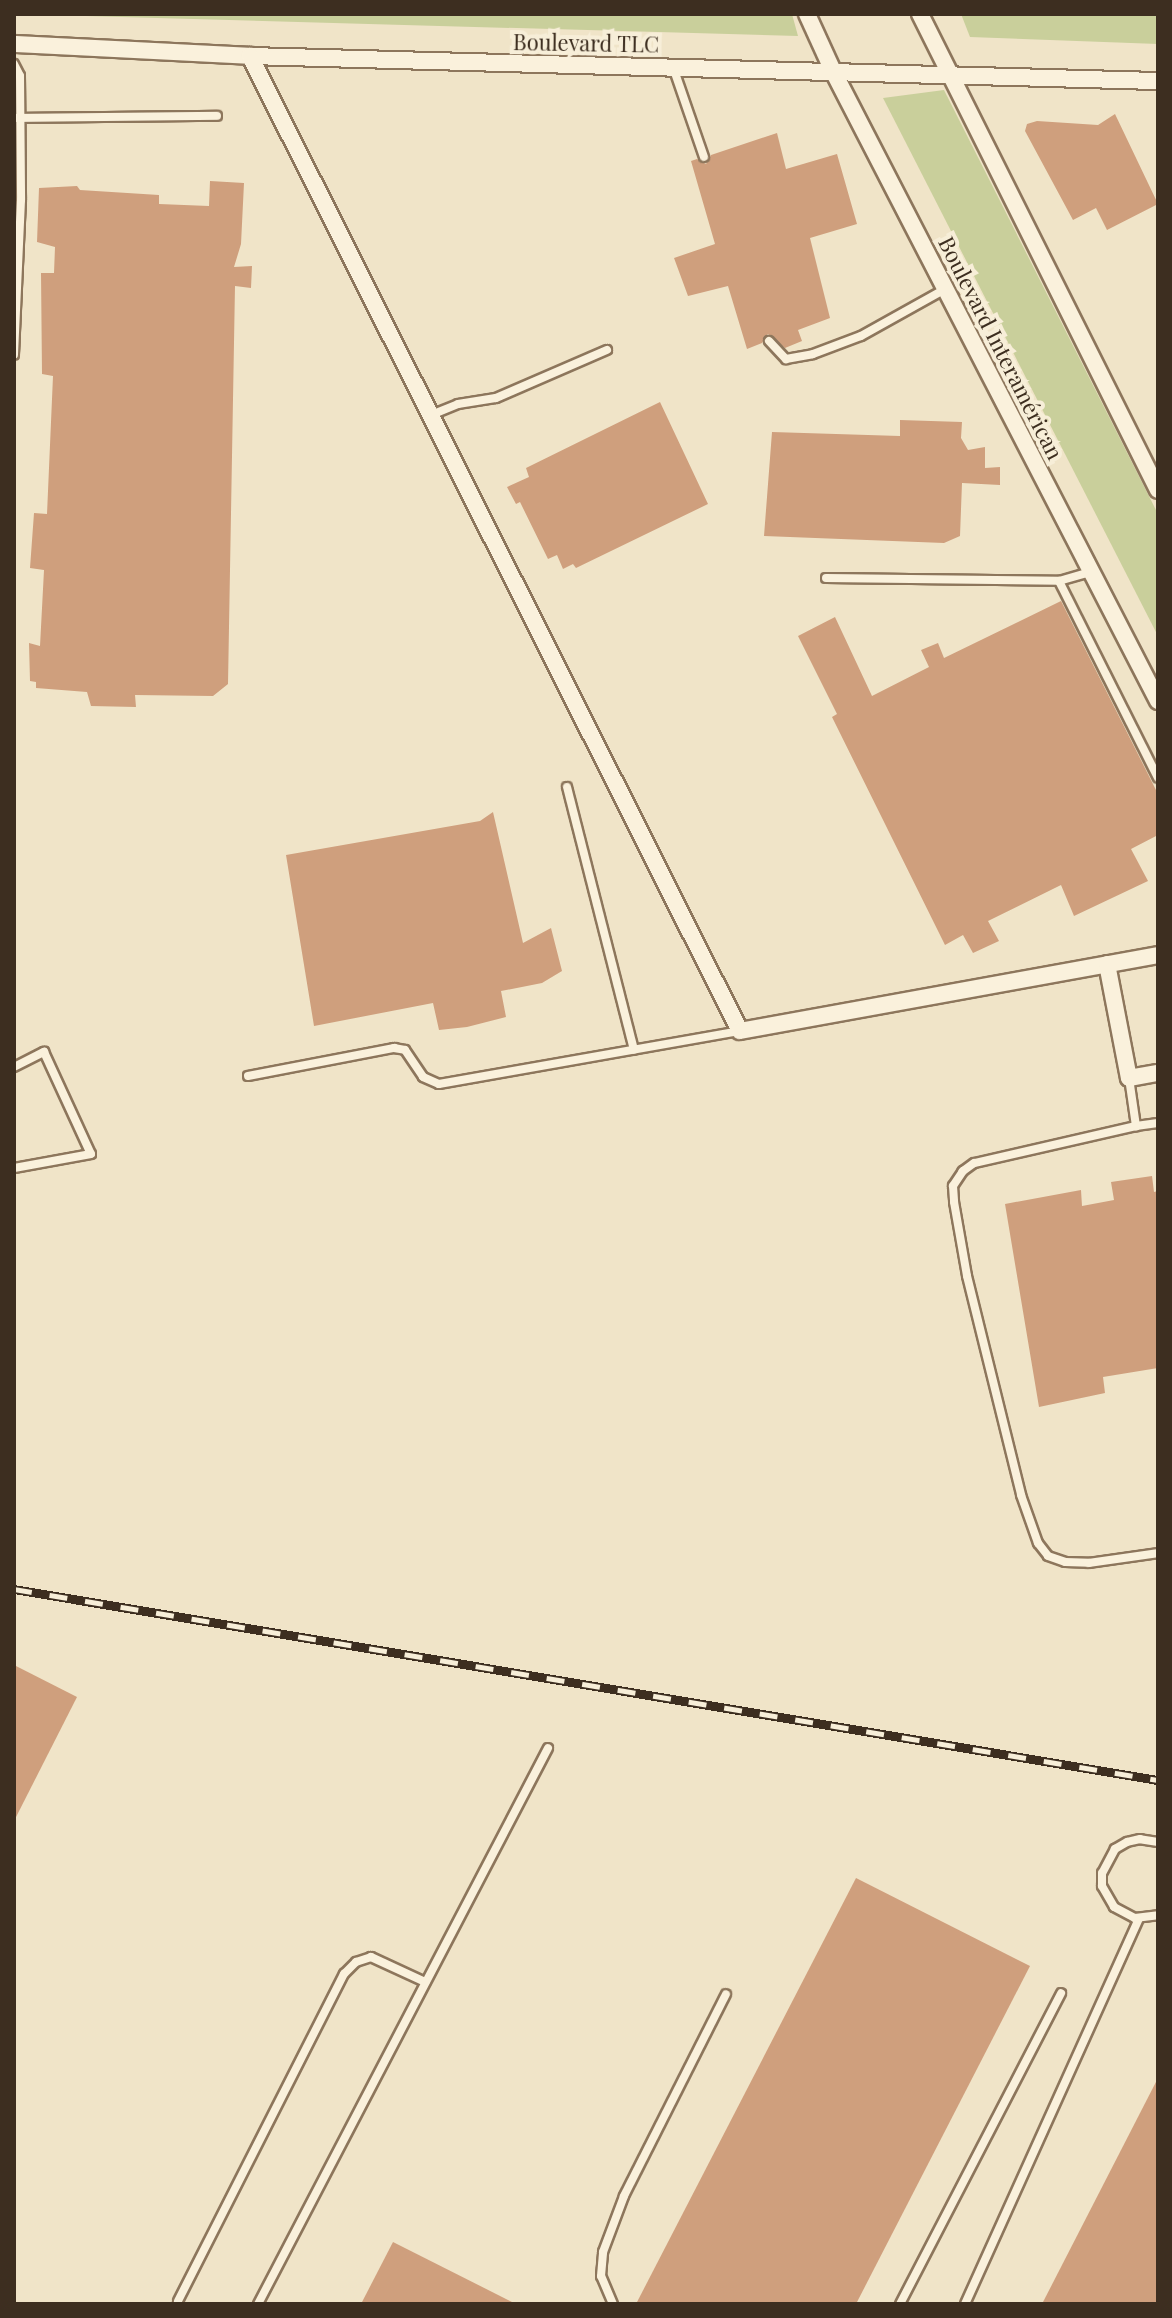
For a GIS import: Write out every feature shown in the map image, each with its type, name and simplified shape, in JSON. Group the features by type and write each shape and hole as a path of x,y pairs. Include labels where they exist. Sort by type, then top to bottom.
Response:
{"street":[{"name":"Boulevard Interamérican","path":"807,14 833,71 1158,701"},
{"path":"920,14 1158,490"},
{"name":"Boulevard TLC","path":"14,44 250,56 1158,81"},
{"path":"250,56 740,1031 1158,955"},
{"path":"1107,964 1129,1078 1158,1073"}],"lane":[{"path":"14,64 20,76 17,118 21,200 14,355"},
{"path":"673,67 704,157"},
{"path":"17,118 217,116"},
{"path":"769,341 786,359 813,354 861,336 946,289"},
{"path":"430,416 458,404 496,398 607,350"},
{"path":"826,578 1059,581 1091,572"},
{"path":"1059,581 1158,778"},
{"path":"567,787 634,1050"},
{"path":"248,1076 394,1048 405,1050 423,1077 439,1084 740,1031"},
{"path":"14,1067 44,1052 91,1154 14,1168"},
{"path":"1129,1078 1136,1126"},
{"path":"1158,1123 974,1163 963,1171 953,1186 967,1276 1021,1495 1038,1543 1048,1556 1065,1562 1089,1563 1158,1553"},
{"path":"258,2304 548,1748"},
{"path":"1158,1842 1140,1839 1127,1842 1115,1849 1102,1873 1102,1886 1114,1907 1139,1918 1158,1915"},
{"path":"965,2304 1139,1918"},
{"path":"178,2301 344,1974 356,1962 371,1957 425,1982"},
{"path":"900,2304 1061,1993"},
{"path":"613,2304 601,2276 603,2252 624,2196 726,1994"}],"green space":[{"path":"14,14 792,14 798,36"},
{"path":"961,14 1158,14 1158,44 970,37"},
{"path":"944,90 1158,514 1158,636 883,98"}],"building":[{"path":"1115,114 1158,204 1107,230 1096,208 1073,220 1025,131 1027,124 1037,121 1098,125"},
{"path":"777,133 786,169 837,154 857,224 810,238 830,318 798,330 802,341 785,348 768,334 762,343 747,349 728,286 688,296 674,258 715,244 691,161 697,159 706,164 711,155"},
{"path":"210,181 244,183 241,244 234,267 252,266 251,288 235,286 228,684 213,696 135,695 136,707 91,706 87,692 36,688 36,682 30,681 29,643 40,646 44,570 30,568 34,513 47,514 53,376 42,374 41,273 54,273 55,247 37,242 39,188 77,186 80,190 159,195 159,204 209,206"},
{"path":"660,402 708,504 576,568 573,564 563,569 557,555 548,559 520,502 516,504 507,487 529,477 526,468"},
{"path":"900,420 962,422 961,438 968,450 985,447 985,468 1000,467 1000,485 962,483 960,536 944,543 764,536 772,432 900,436"},
{"path":"1061,601 1158,794 1158,835 1131,849 1148,881 1074,916 1061,885 988,921 999,941 973,953 963,935 945,945 832,717 837,714 798,636 835,617 872,696 929,667 921,650 938,643 944,658"},
{"path":"493,812 523,943 551,928 562,971 542,983 501,991 506,1017 467,1027 439,1030 433,1003 314,1026 286,855 480,821"},
{"path":"1152,1176 1154,1192 1158,1191 1158,1368 1103,1377 1105,1393 1039,1407 1005,1204 1081,1190 1082,1206 1114,1200 1111,1182"},
{"path":"14,1665 77,1697 14,1821"},
{"path":"856,1878 1030,1966 856,2304 636,2304"},
{"path":"1158,2078 1158,2304 1042,2304"},
{"path":"393,2242 516,2304 361,2304"}],"railway":[{"path":"14,1589 1158,1780"}]}
